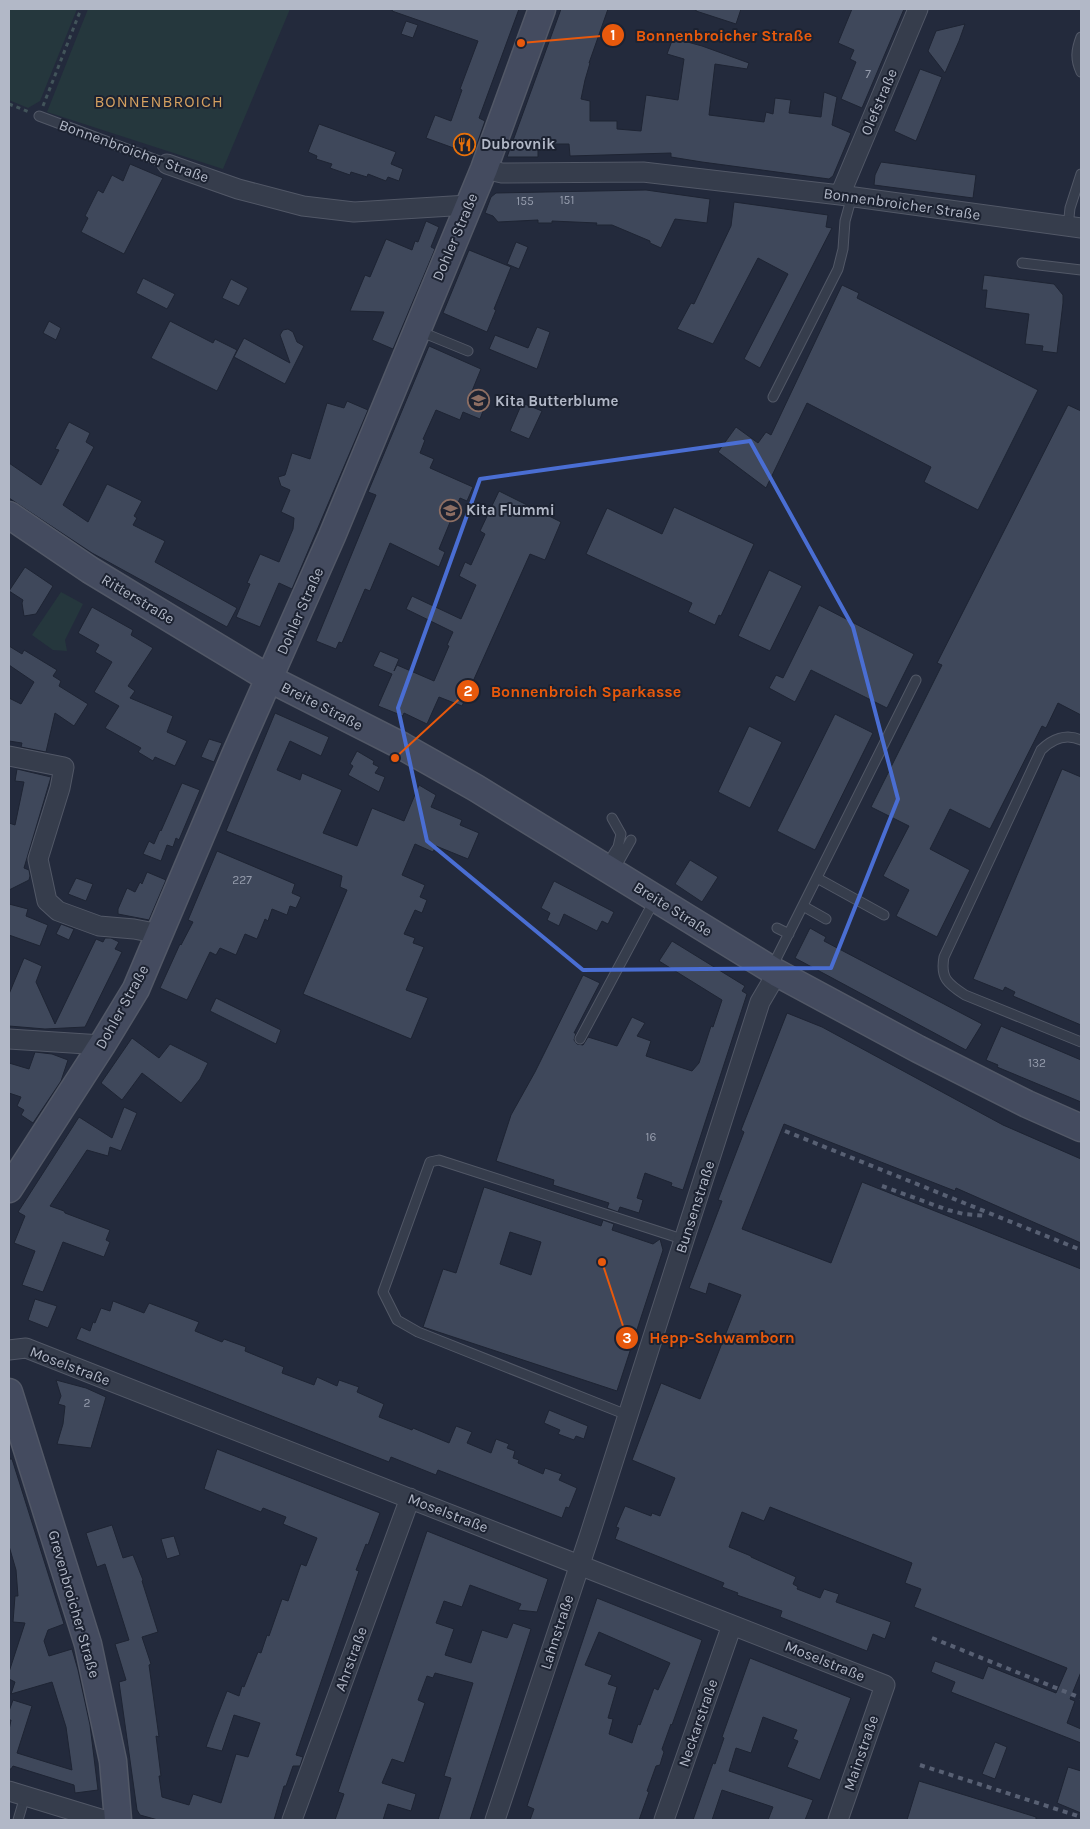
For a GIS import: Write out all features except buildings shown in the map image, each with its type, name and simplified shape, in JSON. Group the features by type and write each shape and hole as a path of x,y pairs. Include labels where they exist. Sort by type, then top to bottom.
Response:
{"main road":[{"name":"Dohler Straße","path":"9,1189 136,989 235,755 332,536 484,169 542,9"},
{"name":"Ritterstraße","path":"9,514 90,570 270,679"},
{"name":"Breite Straße","path":"270,679 418,756 490,797 774,971 943,1062 1027,1104 1081,1128"},
{"name":"Grevenbroicher Straße","path":"9,1392 88,1644 113,1761 118,1820"}],"street":[{"name":"Olefstraße","path":"846,195 918,9"},
{"name":"Bonnenbroicher Straße","path":"167,164 238,188 303,206 354,212 468,205"},
{"name":"Bonnenbroicher Straße","path":"484,169 502,173 643,172 846,195 1075,228"},
{"path":"9,756 64,767 60,788 38,859 47,901 58,911 99,926 134,929 160,934"},
{"name":"Bunsenstraße","path":"618,1444 760,1002 774,971"},
{"path":"9,1039 102,1045"},
{"name":"Moselstraße","path":"9,1350 26,1348 885,1685"},
{"name":"Lahnstraße","path":"495,1820 618,1444"},
{"name":"Ahrstraße","path":"292,1820 410,1498"},
{"name":"Neckarstraße","path":"664,1820 732,1625"},
{"name":"Mainstraße","path":"838,1820 885,1685"},
{"path":"13,1794 104,1820"}],"lane":[{"path":"1081,37 1076,62 1081,72"},
{"name":"Bonnenbroicher Straße","path":"39,116 167,164"},
{"path":"1075,228 1070,208 1081,174"},
{"path":"773,397 838,269 843,249 846,195"},
{"path":"1022,262 1081,270"},
{"path":"417,330 468,351"},
{"path":"774,971 788,934 916,680"},
{"path":"1081,740 1065,736 1047,744 1041,750 944,957 942,965 944,977 954,988 1081,1042"},
{"path":"609,870 621,834 612,818"},
{"path":"609,870 631,840"},
{"path":"817,878 884,915"},
{"path":"580,1039 656,899"},
{"path":"803,906 826,919"},
{"path":"776,928 788,934"},
{"path":"627,1415 418,1332 397,1320 383,1292 430,1162 439,1160 685,1240"},
{"path":"13,1794 18,1820"}],"path":[{"path":"39,116 81,9"},
{"name":"Bonnenbroicher Straße","path":"9,104 39,116"}],"highlighted area":[{"path":"750,441 853,627 898,799 831,968 583,970 427,841 398,708 480,479"}],"shaded area":[{"path":"9,9 77,9 40,101 28,108 9,100"},
{"path":"88,9 290,9 223,169 47,112"},
{"path":"61,592 83,604 65,640 67,651 53,650 32,635"}],"railway":[{"path":"785,1131 1081,1250"},
{"path":"882,1186 948,1210 964,1214 987,1216"},
{"path":"932,1638 1081,1698"},
{"path":"920,1765 1081,1817"}],"place":[{"name":"Bonnenbroicher Straße","path":"521,43"},
{"name":"Dubrovnik","path":"465,144"},
{"name":"Kita Butterblume","path":"479,401"},
{"name":"Kita Flummi","path":"450,510"},
{"name":"Bonnenbroich Sparkasse","path":"395,758"},
{"name":"Hepp-Schwamborn","path":"602,1262"}],"district":[{"name":"BONNENBROICH","path":"159,101"}]}
